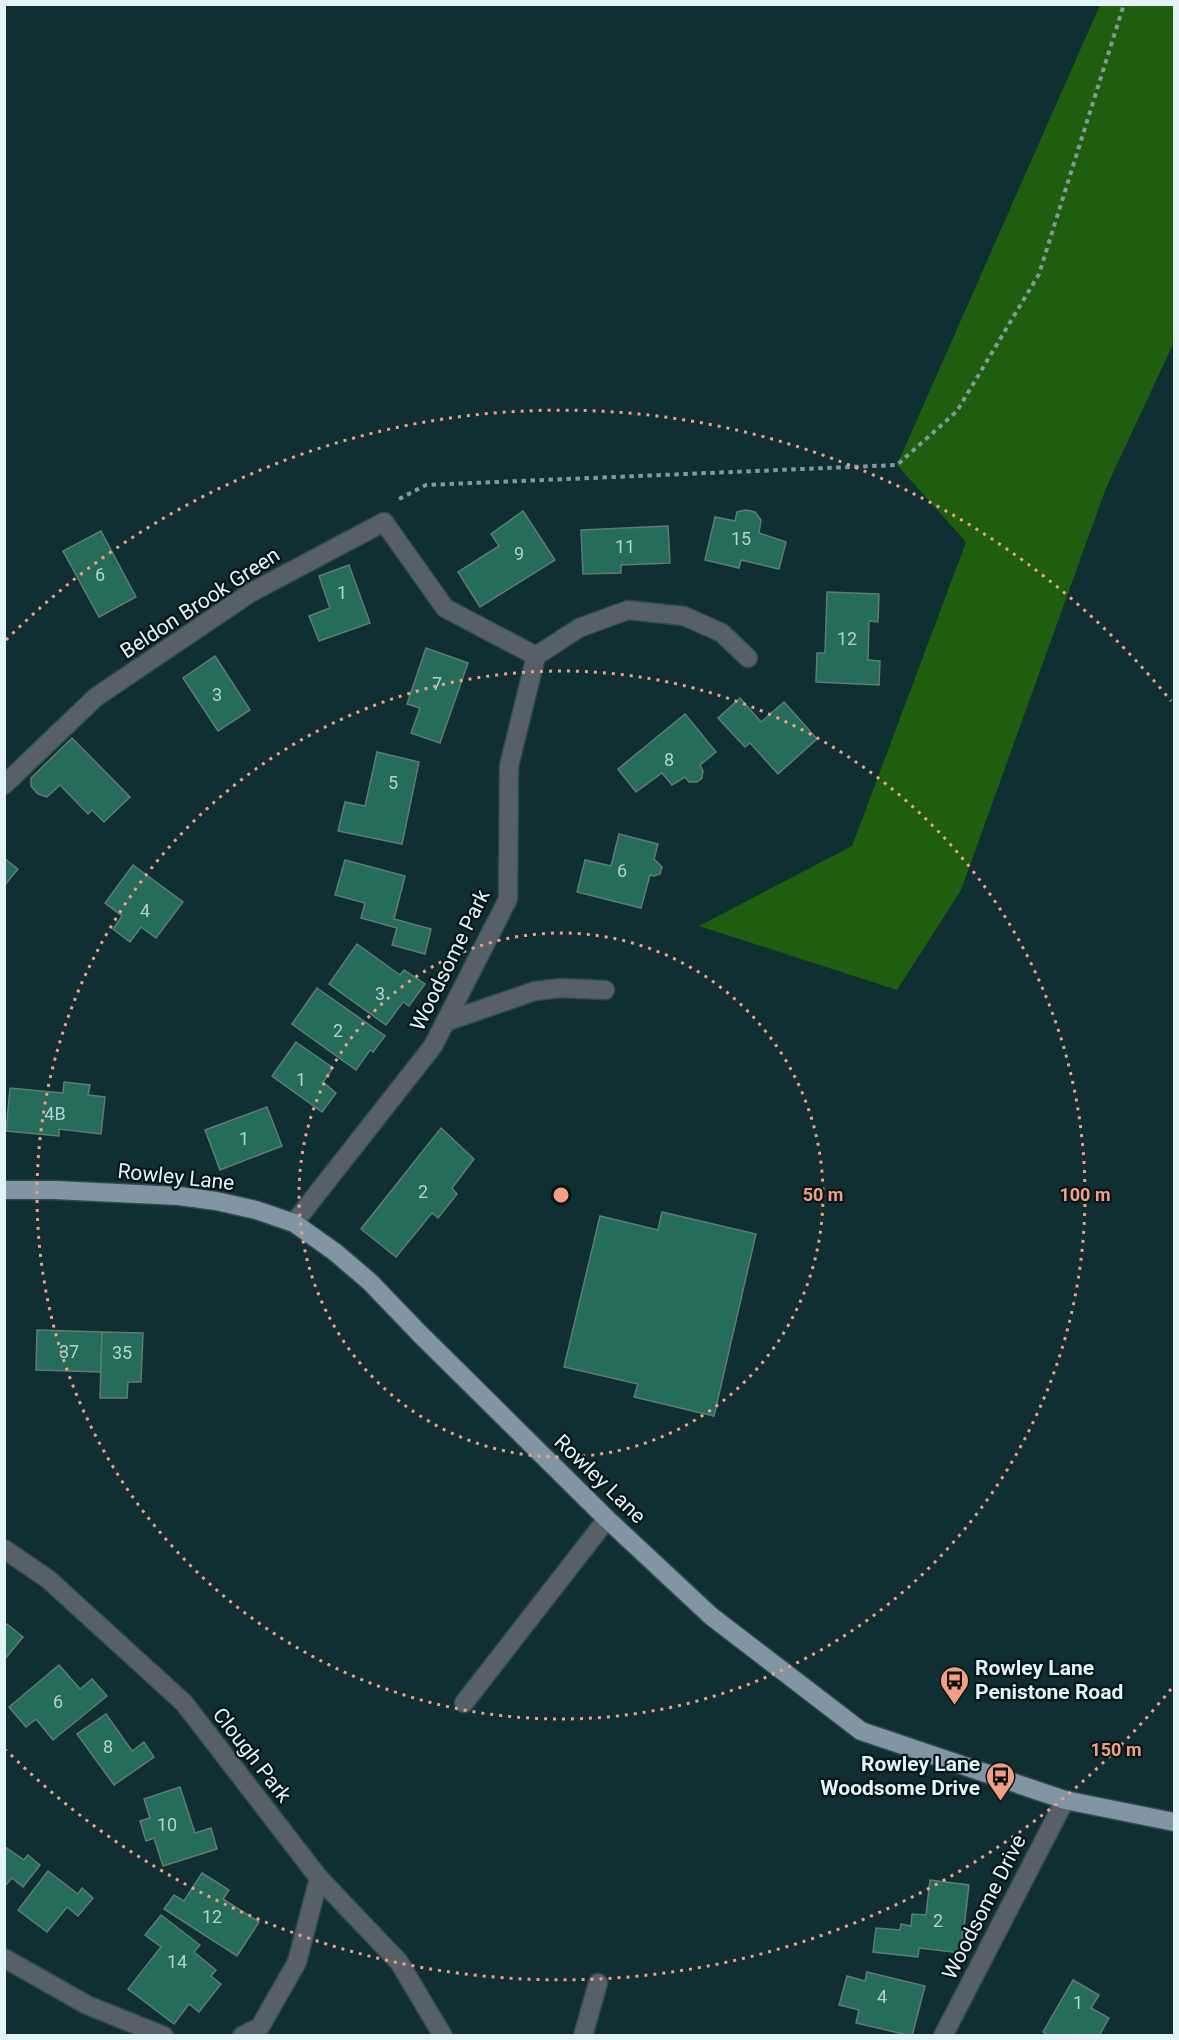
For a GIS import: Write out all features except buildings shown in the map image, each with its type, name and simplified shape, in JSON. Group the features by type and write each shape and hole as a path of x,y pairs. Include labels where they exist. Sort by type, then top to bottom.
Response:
{"main road":[{"name":"Rowley Lane","path":"4,1190 179,1196 256,1210 294,1224 335,1252 370,1282 608,1519 711,1616 861,1731 1065,1800 1174,1822"}],"street":[{"name":"Beldon Brook Green","path":"4,785 96,698 250,592 384,522 445,608 536,656"},
{"path":"536,656 579,628 628,610 684,616 722,633 748,658"},
{"name":"Woodsome Park","path":"294,1224 433,1046 508,899 509,766 536,656"},
{"path":"445,1022 535,991 560,988 605,990"},
{"path":"464,1703 608,1519"},
{"name":"Clough Park","path":"4,1549 48,1579 184,1703 319,1878 399,1962 442,2036"},
{"name":"Woodsome Drive","path":"943,2036 1065,1800"},
{"path":"242,2036 261,2027 297,1962 319,1878"},
{"path":"4,1958 87,2005 164,2036"},
{"path":"583,2036 598,1983"}],"path":[{"path":"395,501 426,485 897,465 957,411 1039,274 1124,4"}],"green space":[{"path":"1100,5 1174,5 1174,342 1106,488 961,890 897,990 699,926 852,846 966,542 897,465"}],"place":[{"name":"Rowley Lane Penistone Road","path":"954,1706"},
{"name":"Rowley Lane Woodsome Drive","path":"1001,1802"}]}
